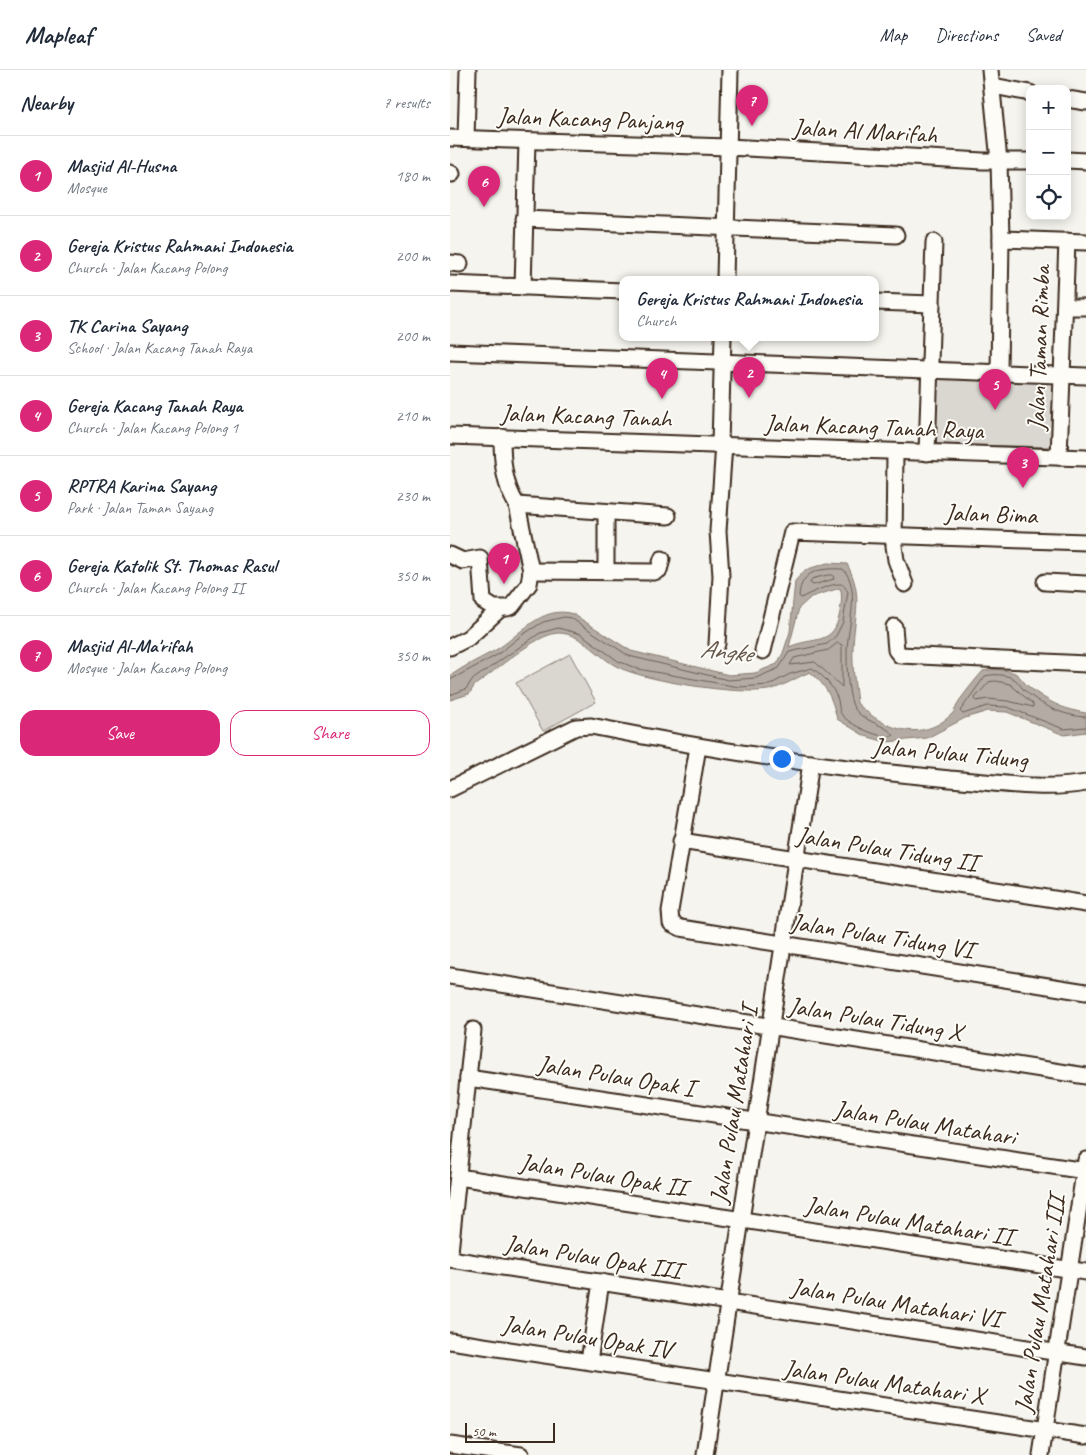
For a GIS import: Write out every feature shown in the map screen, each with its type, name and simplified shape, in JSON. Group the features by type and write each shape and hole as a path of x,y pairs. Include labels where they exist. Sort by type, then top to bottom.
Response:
{"street":[{"path":"466,138 468,70"},
{"path":"724,276 730,70"},
{"path":"990,70 999,161 1001,239 1000,372"},
{"path":"993,86 1026,92"},
{"path":"1071,100 1086,102"},
{"name":"Jalan Kacang Panjang","path":"450,138 728,147"},
{"path":"523,287 527,141"},
{"name":"Jalan Al Marifah","path":"728,147 1026,161"},
{"path":"1071,160 1086,161"},
{"path":"524,220 896,234"},
{"path":"1001,239 1086,242"},
{"name":"Jalan Taman Rimba","path":"1059,457 1067,241"},
{"path":"927,453 934,242"},
{"path":"450,284 619,291"},
{"path":"879,302 932,304"},
{"path":"1064,307 1086,308"},
{"path":"717,644 721,576 718,531 722,444 723,341"},
{"path":"450,352 1086,376"},
{"name":"Jalan Kacang Tanah","path":"450,436 722,444"},
{"path":"450,647 468,638 500,609 512,606 524,593 529,584 531,572 517,505 504,476 502,437"},
{"name":"Jalan Kacang Tanah Raya","path":"722,444 1086,458"},
{"path":"896,452 894,534 896,560 904,584"},
{"path":"517,505 668,516"},
{"path":"606,512 606,572"},
{"name":"Jalan Bima","path":"763,651 792,532 1086,542"},
{"path":"450,555 463,561 480,558 483,601 487,605 500,609"},
{"path":"531,572 658,571 662,559"},
{"path":"1045,582 1086,584"},
{"path":"894,627 896,650 900,655 1086,664"},
{"name":"Jalan Pulau Tidung","path":"450,789 576,727 592,726 698,747 811,763 992,782 1071,786 1086,783"},
{"path":"681,841 698,747"},
{"name":"Jalan Pulau Matahari I","path":"705,1455 811,763"},
{"name":"Jalan Pulau Tidung II","path":"681,841 1086,904"},
{"name":"Jalan Pulau Tidung VI","path":"681,841 670,911 671,923 681,928 1086,992"},
{"name":"Jalan Pulau Tidung X","path":"450,976 1086,1076"},
{"path":"450,1252 451,1220 458,1177 473,1030"},
{"name":"Jalan Pulau Opak I","path":"468,1078 756,1122"},
{"name":"Jalan Pulau Matahari","path":"756,1122 1085,1167"},
{"name":"Jalan Pulau Matahari III","path":"1041,1455 1085,1167"},
{"name":"Jalan Pulau Opak II","path":"458,1177 741,1220"},
{"name":"Jalan Pulau Matahari II","path":"741,1220 1086,1272"},
{"name":"Jalan Pulau Opak III","path":"450,1259 729,1302"},
{"path":"589,1361 601,1282"},
{"name":"Jalan Pulau Matahari VI","path":"729,1302 1086,1357"},
{"name":"Jalan Pulau Opak IV","path":"450,1341 716,1381"},
{"name":"Jalan Pulau Matahari X","path":"716,1381 1086,1436"},
{"path":"450,1445 521,1455"}],"shaded area":[{"path":"934,373 1058,377 1055,447 932,444"},
{"path":"570,654 596,702 543,731 516,683"}],"water":[{"path":"827,563 847,564 857,596 853,655 857,703 878,720 903,730 928,729 952,714 959,701 983,671 999,670 1015,673 1035,692 1049,701 1070,710 1086,713 1086,732 1064,735 1007,712 988,711 965,718 927,738 886,742 865,736 837,719 828,693 821,682 810,672 768,690 714,689 691,686 629,672 609,662 575,637 558,633 549,635 527,646 475,685 469,694 450,700 450,676 494,651 541,618 561,612 573,614 631,651 729,675 755,673 777,664 783,653 790,632 795,581 805,570","holes":["840,588 840,612 833,631 828,636 789,647 799,608 811,597"]}],"place":[{"name":"Masjid Al-Ma'rifah","path":"752,126"},
{"name":"Gereja Katolik St. Thomas Rasul","path":"484,207"},
{"name":"Gereja Kristus Rahmani Indonesia","path":"749,398"},
{"name":"Gereja Kacang Tanah Raya","path":"662,399"},
{"name":"RPTRA Karina Sayang","path":"995,410"},
{"name":"TK Carina Sayang","path":"1023,488"},
{"name":"Masjid Al-Husna","path":"504,584"}],"water label":[{"name":"Angke","path":"726,651"}]}
